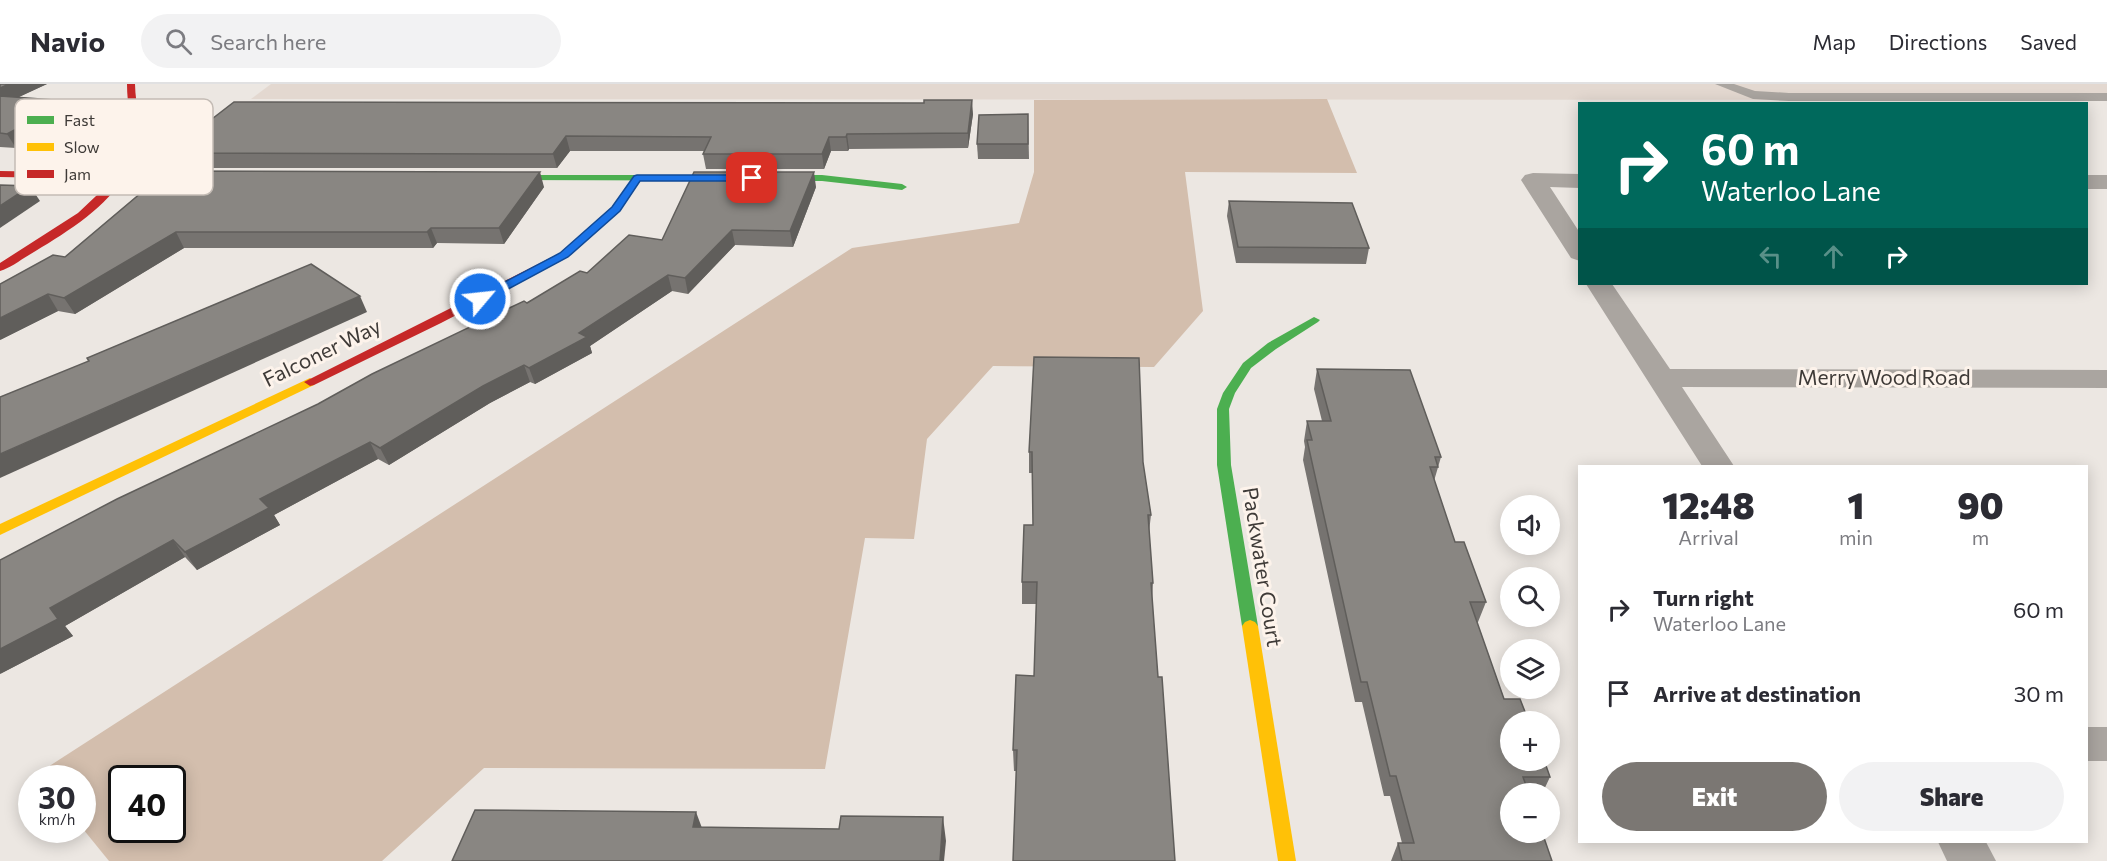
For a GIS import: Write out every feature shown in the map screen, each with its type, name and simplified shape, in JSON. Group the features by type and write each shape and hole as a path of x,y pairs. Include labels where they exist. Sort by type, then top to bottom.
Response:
{"street":[{"path":"129,99 132,84"},
{"path":"0,174 15,174"},
{"path":"484,177 822,178 902,188"},
{"name":"Falconer Way","path":"0,530 437,321 564,255 616,209 637,178"},
{"path":"1578,180 1533,180 1578,250"},
{"path":"2088,182 2107,182"},
{"path":"0,268 87,208 101,195"},
{"path":"1600,285 1717,465"},
{"name":"Packwater Court","path":"1287,861 1224,465 1223,411 1235,383 1262,350 1314,320"},
{"name":"Merry Wood Road","path":"1660,378 2107,379"},
{"path":"2088,744 2107,744"},
{"path":"1961,843 1973,861"}],"lane":[{"path":"1721,84 1753,95 1789,97 2107,97"},
{"path":"2103,84 2107,86"}],"shaded area":[{"path":"271,84 2107,84 2107,100 251,99"},
{"path":"1327,99 1357,173 1185,172 1203,311 1154,367 993,366 927,439 914,539 865,538 825,769 484,768 382,861 109,861 94,843 96,765 51,765 852,248 1019,223 1034,172 1034,100"}],"building":[{"path":"0,96 41,99 15,99 15,130 7,134 0,133"},
{"path":"924,100 972,100 968,133 847,134 846,137 829,137 822,154 703,154 711,137 566,136 553,154 213,153 213,118 234,102 924,103"},
{"path":"1028,114 1028,144 977,144 979,115"},
{"path":"213,171 540,172 499,228 431,228 427,232 176,232 64,298 48,294 0,318 0,284 53,255 65,257 139,195 213,195"},
{"path":"694,172 814,172 790,231 732,230 685,278 668,275 579,333 587,337 529,368 524,365 483,386 380,448 370,442 260,499 269,508 185,552 173,540 50,608 58,619 0,649 0,560 117,499 318,404 372,374 524,301 527,303 580,271 587,273 629,235 662,240"},
{"path":"0,185 15,186 16,195 0,206"},
{"path":"1229,201 1352,203 1369,248 1238,247"},
{"path":"311,264 360,296 0,454 0,397 89,361 87,358"},
{"path":"1034,357 1139,358 1143,462 1151,515 1148,515 1153,583 1151,583 1158,677 1162,677 1175,861 1013,861 1017,750 1013,750 1016,675 1034,676 1037,582 1022,582 1024,525 1033,525 1032,452 1029,452"},
{"path":"1317,369 1410,370 1441,457 1435,457 1438,467 1430,467 1455,542 1464,542 1486,602 1470,602 1500,688 1500,699 1520,699 1525,711 1500,711 1500,771 1548,771 1550,777 1523,777 1525,783 1500,783 1500,843 1546,843 1552,861 1402,861 1398,843 1414,843 1396,776 1390,776 1367,682 1361,682 1307,440 1312,440 1307,421 1331,421"},
{"path":"475,810 696,812 693,827 839,829 841,816 943,817 940,861 452,861"}],"traffic: fast":[{"path":"497,178 822,178 902,187"},
{"path":"1250,626 1224,465 1223,409 1229,393 1247,366 1272,346 1314,320"}],"traffic: slow":[{"path":"0,530 310,382"},
{"path":"1250,626 1287,861"}],"traffic: jam":[{"path":"131,84 132,99"},
{"path":"0,174 15,174"},
{"path":"310,382 437,321 564,255 616,209 637,178"},
{"path":"0,268 61,230 105,195"}],"route":[{"path":"480,299 564,255 616,209 637,178 752,178"}]}
